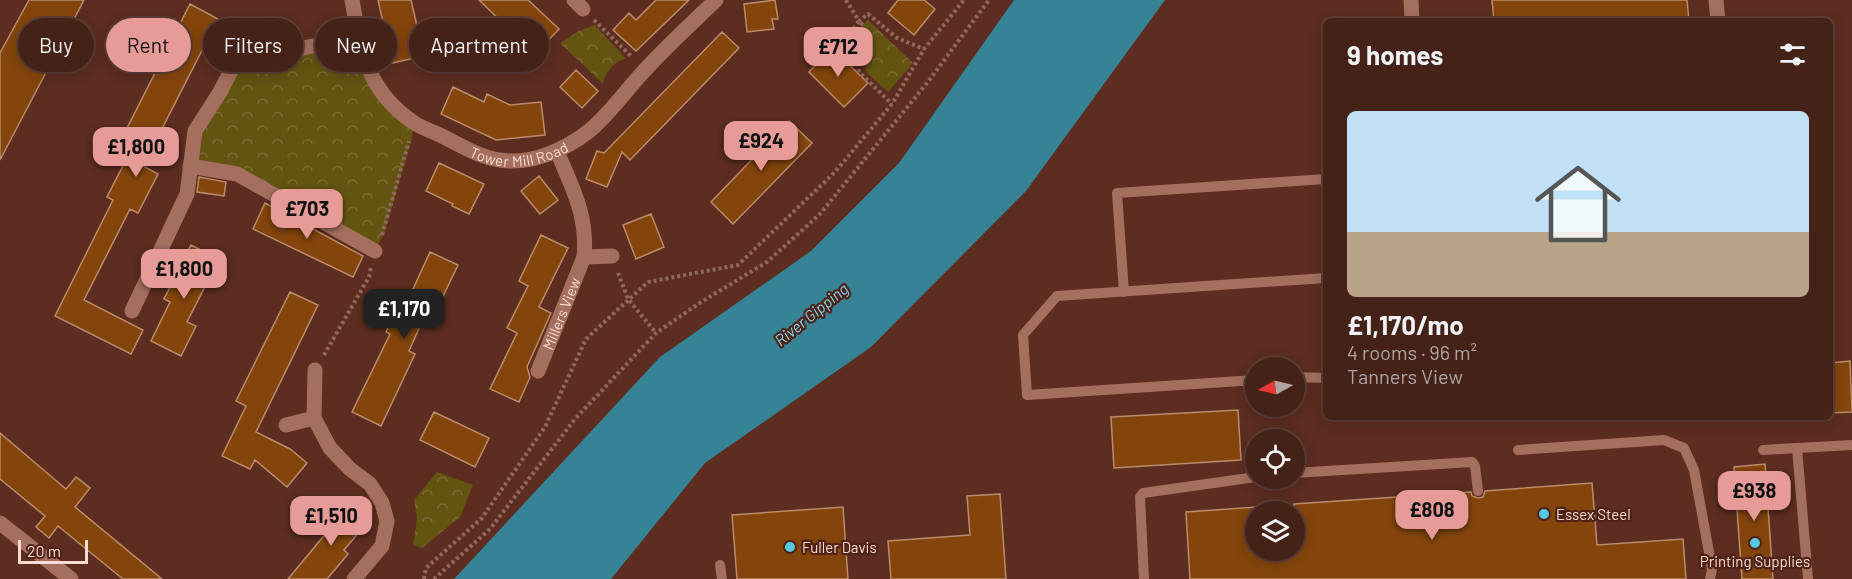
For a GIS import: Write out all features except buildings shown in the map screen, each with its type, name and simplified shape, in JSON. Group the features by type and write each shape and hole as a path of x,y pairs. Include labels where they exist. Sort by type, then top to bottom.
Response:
{"street":[{"name":"Tower Mill Road","path":"352,0 355,18"},
{"name":"Tower Mill Road","path":"370,72 376,86 394,107 414,123 485,157 502,161 535,158 557,151 589,131 645,70 716,0"},
{"path":"1411,0 1412,18"},
{"path":"1716,0 1718,18"},
{"path":"132,311 187,194 195,130 220,92 235,63 315,45"},
{"name":"Millers View","path":"538,371 584,257 586,236 583,217 557,151"},
{"path":"190,166 237,174 375,251"},
{"path":"584,257 612,256"},
{"path":"315,370 314,418 330,448 350,469 370,484 382,503 387,521 382,546 354,579"},
{"path":"286,425 314,418"},
{"path":"0,523 71,579"}],"lane":[{"path":"1124,292 1117,193 1323,179"},
{"path":"1245,381 1028,395 1023,335 1057,296 1323,278"},
{"path":"1305,377 1323,378"},
{"path":"1518,450 1664,440 1684,448 1694,470 1712,569 1710,579"},
{"path":"1763,450 1852,445"},
{"path":"1797,448 1808,579"},
{"path":"1305,471 1472,462 1475,466 1478,491"},
{"path":"1144,579 1140,497 1143,494 1245,479"},
{"path":"720,565 722,579"}],"path":[{"path":"846,0 863,25"},
{"path":"424,579 426,568 482,518 545,427 586,339 648,282 738,265 835,172 892,104 924,49 964,0"},
{"path":"434,579 490,529 575,419 656,333 698,304 768,262 820,214 920,92 989,0"},
{"path":"579,5 645,70"},
{"path":"892,104 857,68 860,41 851,32 868,14 897,38 924,49"},
{"path":"612,256 628,299 656,333"}],"green space":[{"path":"868,20 913,63 888,92 865,71 869,59 869,44 857,31"},
{"path":"595,25 626,59 611,68 603,84 560,43 579,31"},
{"path":"315,45 315,72 373,72 414,123 412,138 384,233 375,251 237,174 190,166 195,131 230,72 303,72 303,48"},
{"path":"437,472 473,485 460,517 422,548 413,545 417,519 414,500"}],"water":[{"name":"River Gipping","path":"1014,0 1165,0 1026,191 871,347 705,463 611,579 454,579 660,357 811,251 899,163"}],"place":[{"name":"Essex Steel","path":"1544,514"},
{"name":"Printing Supplies","path":"1755,543"},
{"name":"Fuller Davis","path":"790,547"}]}
